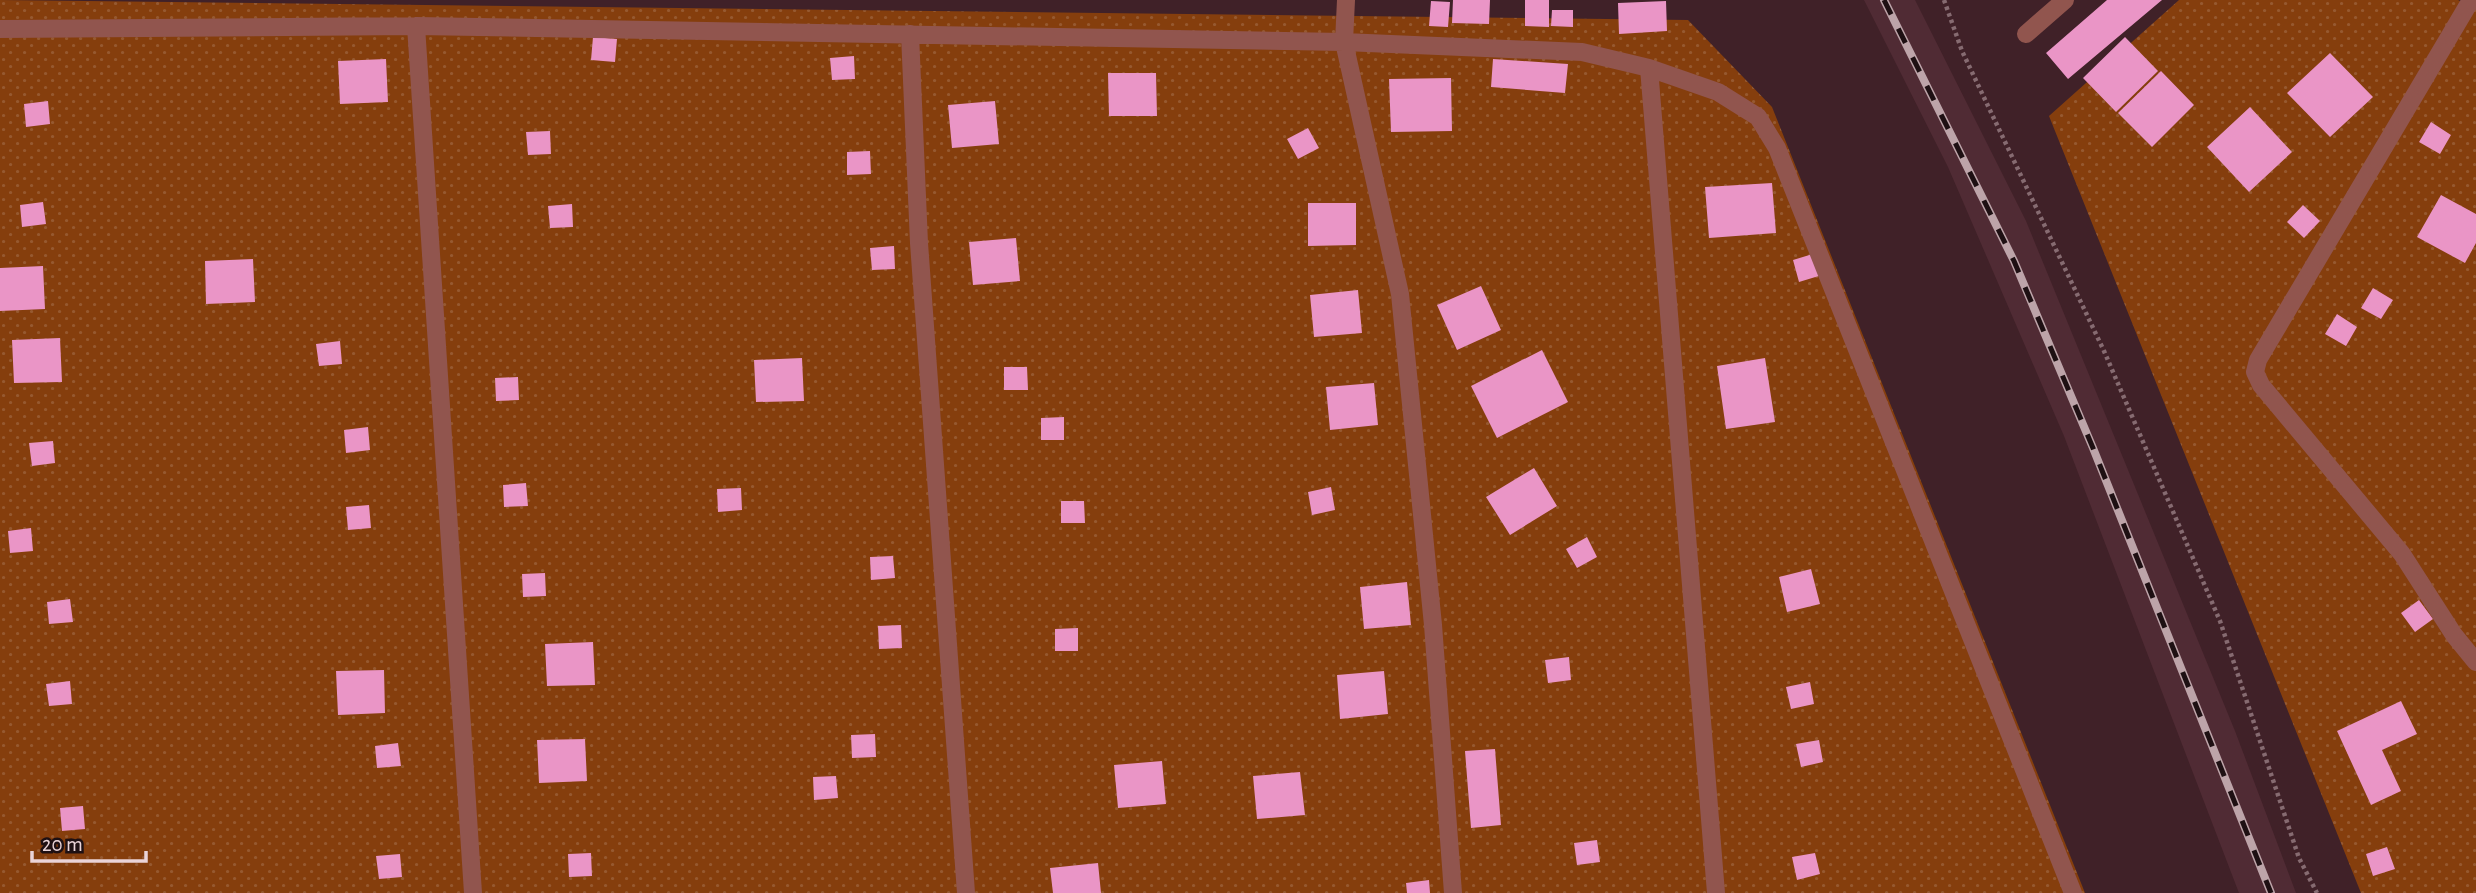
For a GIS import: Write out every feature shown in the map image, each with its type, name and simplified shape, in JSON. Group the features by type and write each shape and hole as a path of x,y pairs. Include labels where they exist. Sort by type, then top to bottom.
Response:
{"lane":[{"path":"1346,0 1344,42 1400,294 1433,625 1453,893"},
{"path":"2026,34 2065,0"},
{"path":"2471,0 2258,360 2255,372 2261,385 2402,554 2454,635 2476,662"},
{"path":"0,29 416,26 1344,42 1582,52 1649,68 1718,92 1758,117 1777,148 2073,893"},
{"path":"416,26 473,893"},
{"path":"910,34 920,257 966,893"},
{"path":"1649,68 1716,893"}],"path":[{"path":"1944,0 1962,51 2104,351 2220,621 2300,858 2317,893"}],"shaded area":[{"path":"0,0 1688,20 1772,107 2085,893 0,893"},
{"path":"1864,0 1915,0 2026,221 2235,731 2296,893 2239,893 2064,436 1948,167"},
{"path":"2179,0 2458,0 2476,9 2476,893 2361,893 2049,116"}],"building":[{"path":"1453,0 1490,0 1489,24 1452,23"},
{"path":"1525,0 1549,0 1549,27 1525,26"},
{"path":"2107,0 2162,0 2068,79 2046,53"},
{"path":"1431,1 1450,2 1448,27 1429,26"},
{"path":"1666,1 1667,31 1619,34 1618,3"},
{"path":"1552,10 1573,10 1573,27 1551,26"},
{"path":"593,37 617,39 615,62 591,60"},
{"path":"2125,37 2158,71 2116,112 2083,78"},
{"path":"2330,53 2373,97 2330,137 2287,93"},
{"path":"854,56 855,79 832,80 830,58"},
{"path":"386,59 388,102 340,104 338,61"},
{"path":"1493,59 1568,64 1565,93 1491,87"},
{"path":"2161,71 2194,105 2152,147 2118,113"},
{"path":"1108,73 1156,73 1157,116 1109,116"},
{"path":"1451,78 1452,131 1391,132 1389,79"},
{"path":"48,101 50,124 26,127 24,104"},
{"path":"995,101 999,144 952,148 948,105"},
{"path":"2250,107 2292,152 2249,192 2207,147"},
{"path":"2431,122 2451,135 2440,154 2419,142"},
{"path":"1308,128 1319,148 1298,159 1287,139"},
{"path":"550,131 551,154 528,155 526,132"},
{"path":"870,151 871,174 847,175 847,152"},
{"path":"1772,183 1776,233 1709,238 1705,187"},
{"path":"2441,195 2476,214 2476,243 2465,263 2417,237"},
{"path":"43,202 46,224 22,227 20,205"},
{"path":"1308,203 1356,203 1356,245 1308,246"},
{"path":"572,204 573,227 550,228 548,206"},
{"path":"2303,205 2320,221 2304,238 2287,222"},
{"path":"1016,238 1020,281 973,285 969,242"},
{"path":"894,246 895,269 872,270 870,248"},
{"path":"1816,253 1822,275 1799,282 1793,260"},
{"path":"253,259 255,302 206,304 205,261"},
{"path":"43,266 45,309 0,311 0,268"},
{"path":"1481,286 1501,330 1457,350 1437,305"},
{"path":"2373,288 2393,300 2381,319 2361,308"},
{"path":"1358,290 1362,333 1314,337 1310,295"},
{"path":"2337,314 2357,327 2346,346 2325,334"},
{"path":"60,338 62,382 14,383 12,340"},
{"path":"340,341 342,364 319,366 316,344"},
{"path":"1542,350 1568,402 1497,438 1471,386"},
{"path":"802,358 804,401 756,402 754,360"},
{"path":"1765,358 1775,422 1726,429 1717,366"},
{"path":"1004,367 1027,367 1028,390 1004,390"},
{"path":"518,377 519,400 496,401 495,378"},
{"path":"1374,383 1378,425 1330,430 1326,387"},
{"path":"1064,417 1064,440 1041,440 1041,418"},
{"path":"368,427 370,450 346,453 344,430"},
{"path":"53,441 55,463 32,466 29,443"},
{"path":"1534,468 1557,506 1510,535 1486,497"},
{"path":"526,483 528,506 504,507 503,485"},
{"path":"1331,487 1335,510 1312,515 1308,492"},
{"path":"741,488 742,510 718,512 717,489"},
{"path":"1061,501 1084,501 1085,523 1061,523"},
{"path":"369,505 371,528 348,530 346,507"},
{"path":"31,528 33,551 10,553 8,531"},
{"path":"1587,537 1597,557 1577,568 1566,549"},
{"path":"893,556 895,578 871,580 870,557"},
{"path":"1811,569 1820,604 1787,612 1779,577"},
{"path":"545,573 546,596 523,597 522,574"},
{"path":"1407,582 1411,625 1364,629 1360,587"},
{"path":"70,599 73,622 49,624 47,602"},
{"path":"2419,600 2433,619 2415,632 2401,613"},
{"path":"901,625 902,648 879,649 878,626"},
{"path":"1078,628 1078,651 1055,651 1055,629"},
{"path":"593,642 595,685 547,686 545,644"},
{"path":"1569,657 1571,680 1548,683 1545,660"},
{"path":"384,670 385,713 338,715 336,671"},
{"path":"1384,671 1388,714 1340,719 1337,675"},
{"path":"70,681 72,704 49,706 46,684"},
{"path":"1810,682 1814,704 1791,709 1786,687"},
{"path":"2401,701 2417,734 2382,750 2401,791 2371,805 2337,731"},
{"path":"875,734 876,757 852,758 851,735"},
{"path":"585,739 587,781 539,783 537,740"},
{"path":"1819,740 1823,762 1801,767 1796,744"},
{"path":"398,743 401,766 377,768 375,746"},
{"path":"1495,749 1501,825 1471,828 1465,751"},
{"path":"1162,761 1166,804 1118,808 1114,765"},
{"path":"1300,772 1305,815 1257,819 1253,776"},
{"path":"836,776 838,798 814,800 813,777"},
{"path":"83,806 85,829 62,831 60,808"},
{"path":"1597,840 1600,862 1577,865 1574,843"},
{"path":"2387,847 2395,869 2373,876 2366,854"},
{"path":"591,853 592,876 569,877 568,854"},
{"path":"1815,853 1820,874 1797,880 1792,857"},
{"path":"400,854 402,877 379,879 376,856"},
{"path":"1098,863 1101,893 1053,893 1050,868"},
{"path":"1429,880 1430,893 1407,893 1406,883"}],"railway":[{"path":"1884,0 2014,261 2093,448 2271,893"}]}
